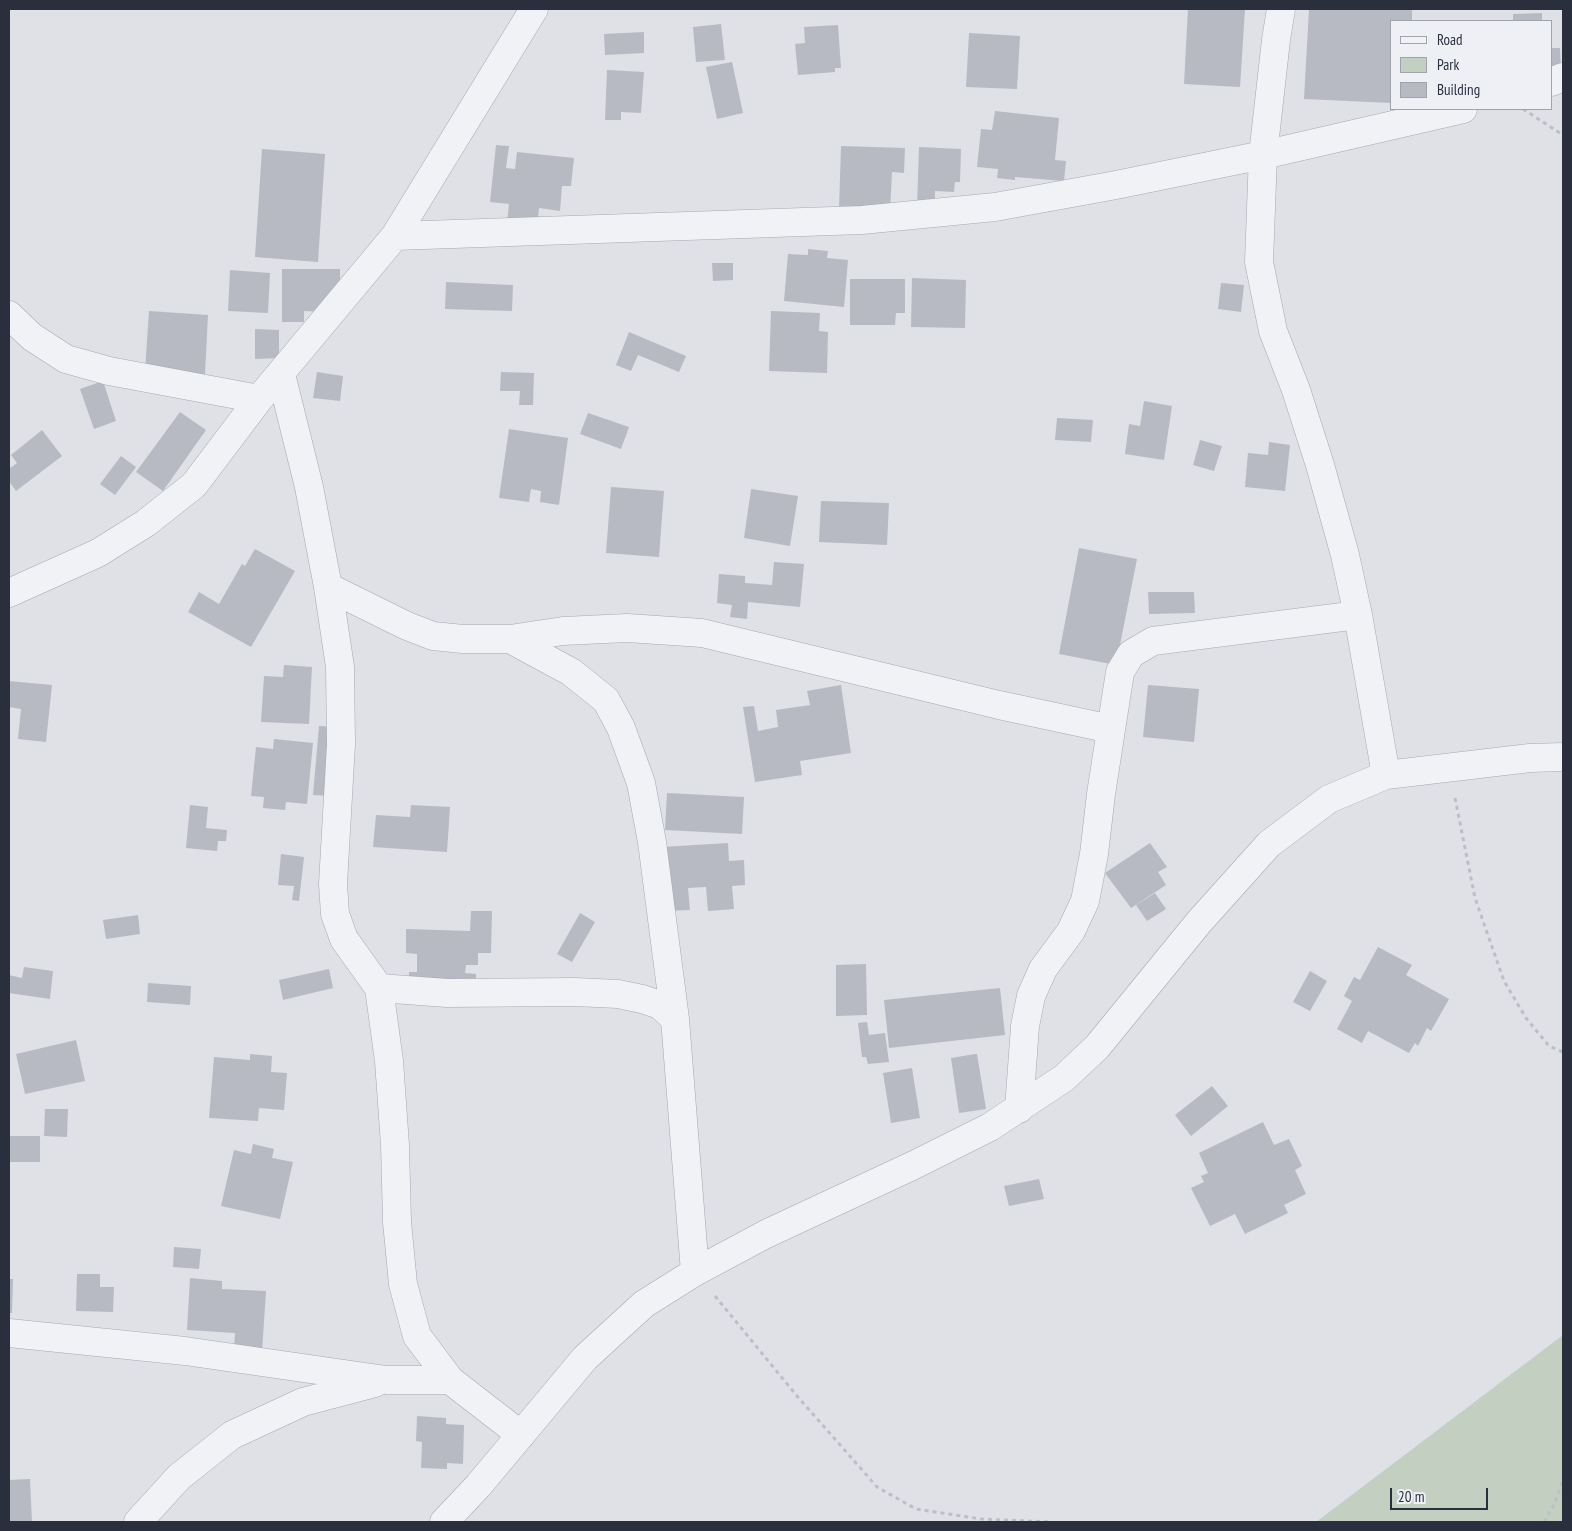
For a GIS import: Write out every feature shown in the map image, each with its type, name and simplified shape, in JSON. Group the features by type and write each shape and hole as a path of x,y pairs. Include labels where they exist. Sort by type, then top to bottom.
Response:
{"street":[{"path":"9,593 98,552 146,523 194,485 259,399 395,236 534,9"},
{"path":"1281,9 1263,155 1259,262 1274,331 1296,390 1320,464 1345,555 1358,615 1386,775"},
{"path":"395,236 862,220 995,207 1263,155 1458,110"},
{"path":"9,316 32,337 66,359 109,371 259,399"},
{"path":"281,374 309,487 328,587 340,667 341,744 333,884 335,914 344,939 379,988 389,1061 395,1145 397,1222 403,1284 417,1336 450,1380 521,1435"},
{"path":"328,587 407,626 434,636 463,639 510,639 563,631 627,628 702,633 999,706 1111,729"},
{"path":"1019,1109 1025,1026 1031,996 1043,969 1071,931 1085,901 1094,854 1101,794 1120,672 1131,654 1153,641 1358,615"},
{"path":"510,639 571,672 606,700 621,728 641,783 652,842 675,1019 696,1272"},
{"path":"444,1522 478,1486 585,1358 644,1304 696,1272 766,1234 914,1165 990,1127 1064,1078 1098,1047 1199,922 1269,844 1329,799 1386,775 1530,758 1563,757"},
{"path":"379,988 447,992 576,992 618,994 660,1005 675,1019"},
{"path":"9,1333 185,1351 386,1380 450,1380"},
{"path":"138,1522 179,1477 232,1435 303,1402 386,1380"}],"path":[{"path":"1525,110 1563,135"},
{"path":"1448,768 1475,898 1504,980 1526,1018 1549,1046 1563,1052"},
{"path":"696,1272 797,1396 877,1487 916,1510 981,1519 1052,1522"},
{"path":"1544,1522 1554,1505 1563,1480"}],"green space":[{"path":"1563,1335 1563,1522 1316,1522"}],"building":[{"path":"1188,9 1245,9 1240,87 1184,84"},
{"path":"1309,9 1412,9 1412,20 1390,20 1390,103 1304,99"},
{"path":"1542,13 1542,20 1513,20 1513,14"},
{"path":"721,24 725,60 696,62 693,27"},
{"path":"838,25 841,68 835,68 835,72 798,75 795,44 805,43 804,27"},
{"path":"644,32 644,53 605,55 604,34"},
{"path":"969,33 1020,36 1017,89 966,87"},
{"path":"1552,48 1560,48 1561,73 1552,73"},
{"path":"732,62 743,113 717,119 706,67"},
{"path":"607,70 644,72 641,113 621,112 621,120 605,120"},
{"path":"995,111 1059,118 1055,160 1066,161 1064,181 1015,177 1015,180 997,178 998,169 977,167 981,129 992,130"},
{"path":"496,145 509,146 506,168 515,169 517,152 574,158 571,186 562,186 560,211 539,208 537,227 507,223 509,204 490,202"},
{"path":"841,146 905,148 904,173 892,172 890,211 839,209"},
{"path":"919,147 961,149 960,182 955,182 954,192 935,191 935,206 917,206"},
{"path":"262,149 325,154 318,262 255,257"},
{"path":"808,249 828,251 827,258 848,260 844,307 784,301 788,254 808,255"},
{"path":"712,263 733,263 733,280 713,281"},
{"path":"282,269 340,269 340,302 326,312 304,311 304,322 282,322"},
{"path":"230,270 270,273 268,313 228,311"},
{"path":"912,278 966,280 965,328 911,327"},
{"path":"850,279 905,279 905,313 896,313 895,325 850,325"},
{"path":"446,282 513,285 512,311 445,309"},
{"path":"1221,283 1244,285 1241,312 1218,309"},
{"path":"149,311 208,315 205,374 145,371"},
{"path":"771,311 820,313 819,331 828,332 827,373 769,371"},
{"path":"255,329 279,330 279,358 255,359"},
{"path":"629,332 686,356 679,372 638,355 631,371 616,365"},
{"path":"317,372 343,376 340,401 313,398"},
{"path":"501,372 534,373 533,405 519,405 520,391 500,391"},
{"path":"103,381 116,421 94,429 80,389"},
{"path":"1144,401 1172,406 1164,460 1125,454 1129,424 1140,426"},
{"path":"180,412 206,430 163,491 136,472"},
{"path":"588,413 629,427 621,449 580,434"},
{"path":"1057,418 1093,420 1091,442 1055,440"},
{"path":"509,429 568,438 559,505 540,502 541,491 531,489 529,502 499,498"},
{"path":"42,430 62,456 16,491 9,481 9,469 17,463 11,455"},
{"path":"1200,440 1222,446 1214,471 1193,465"},
{"path":"1269,442 1290,445 1285,491 1245,487 1248,453 1268,455"},
{"path":"121,456 136,467 115,495 100,484"},
{"path":"611,487 664,491 659,557 606,553"},
{"path":"751,489 798,496 790,546 744,538"},
{"path":"821,501 889,503 887,545 819,542"},
{"path":"1079,548 1137,559 1116,665 1059,654"},
{"path":"255,549 295,571 251,647 188,612 199,592 219,604 242,564 245,566"},
{"path":"774,562 804,564 800,607 748,602 747,619 730,617 732,605 717,603 719,574 745,576 745,583 772,585"},
{"path":"1148,592 1194,592 1195,613 1149,614"},
{"path":"284,665 312,667 309,724 261,722 264,676 283,677"},
{"path":"9,681 52,685 46,742 18,739 21,709 9,707"},
{"path":"841,685 851,753 800,761 802,775 755,782 743,707 754,706 758,731 778,727 776,710 810,705 807,691"},
{"path":"1148,685 1199,689 1194,742 1143,737"},
{"path":"319,726 337,727 331,796 313,795"},
{"path":"274,739 313,743 307,804 286,802 285,810 263,808 264,797 251,796 256,747 273,749"},
{"path":"667,793 744,797 742,834 665,830"},
{"path":"190,805 208,807 206,828 227,830 226,841 218,841 217,851 186,848"},
{"path":"411,805 450,807 447,852 373,847 376,815 410,817"},
{"path":"728,843 729,861 744,860 745,885 732,886 734,909 708,911 706,887 688,888 690,910 666,911 662,847"},
{"path":"1150,843 1167,867 1158,872 1166,885 1131,908 1105,873"},
{"path":"281,854 304,857 299,901 292,900 294,886 278,885"},
{"path":"1155,893 1166,909 1147,921 1136,905"},
{"path":"471,911 492,911 491,953 478,953 478,965 466,965 465,973 476,974 476,984 409,983 409,972 417,972 417,954 406,953 406,929 470,931"},
{"path":"580,913 595,922 572,962 557,954"},
{"path":"138,915 140,934 106,939 103,920"},
{"path":"1378,947 1412,965 1406,975 1449,999 1431,1031 1427,1028 1418,1046 1415,1043 1409,1053 1368,1031 1362,1043 1337,1029 1352,1001 1344,996 1354,977 1360,980"},
{"path":"866,964 867,1015 836,1016 836,965"},
{"path":"24,967 53,971 50,999 9,993 9,975 22,978"},
{"path":"329,969 333,988 283,1000 279,980"},
{"path":"1310,971 1327,981 1310,1011 1293,1002"},
{"path":"148,983 191,986 190,1005 147,1002"},
{"path":"1000,988 1005,1035 889,1048 884,1000"},
{"path":"867,1022 869,1035 885,1033 889,1062 868,1064 866,1057 862,1057 858,1023"},
{"path":"76,1040 85,1081 25,1094 16,1054"},
{"path":"250,1054 272,1056 271,1072 287,1073 284,1110 259,1108 258,1121 209,1118 214,1057 250,1060"},
{"path":"977,1054 986,1109 959,1113 951,1058"},
{"path":"912,1068 920,1118 891,1123 883,1073"},
{"path":"1212,1086 1228,1106 1191,1136 1175,1115"},
{"path":"45,1109 68,1109 67,1137 44,1136"},
{"path":"1263,1122 1274,1145 1289,1139 1302,1166 1295,1170 1306,1194 1284,1205 1288,1213 1245,1234 1235,1214 1210,1226 1191,1188 1204,1182 1201,1176 1208,1173 1199,1153"},
{"path":"9,1136 40,1136 40,1162 9,1162"},
{"path":"253,1144 274,1149 272,1158 293,1162 280,1219 221,1206 234,1150 251,1154"},
{"path":"1039,1179 1044,1199 1009,1206 1004,1186"},
{"path":"174,1247 201,1249 199,1269 173,1267"},
{"path":"77,1274 100,1274 100,1287 114,1287 113,1312 76,1311"},
{"path":"190,1278 222,1281 222,1289 266,1291 262,1352 234,1350 235,1333 187,1330"},
{"path":"9,1279 13,1279 12,1313 9,1313"},
{"path":"417,1416 446,1418 446,1424 464,1425 463,1464 447,1463 447,1469 421,1468 422,1442 416,1441"},
{"path":"30,1479 32,1522 9,1522 9,1480"}]}
